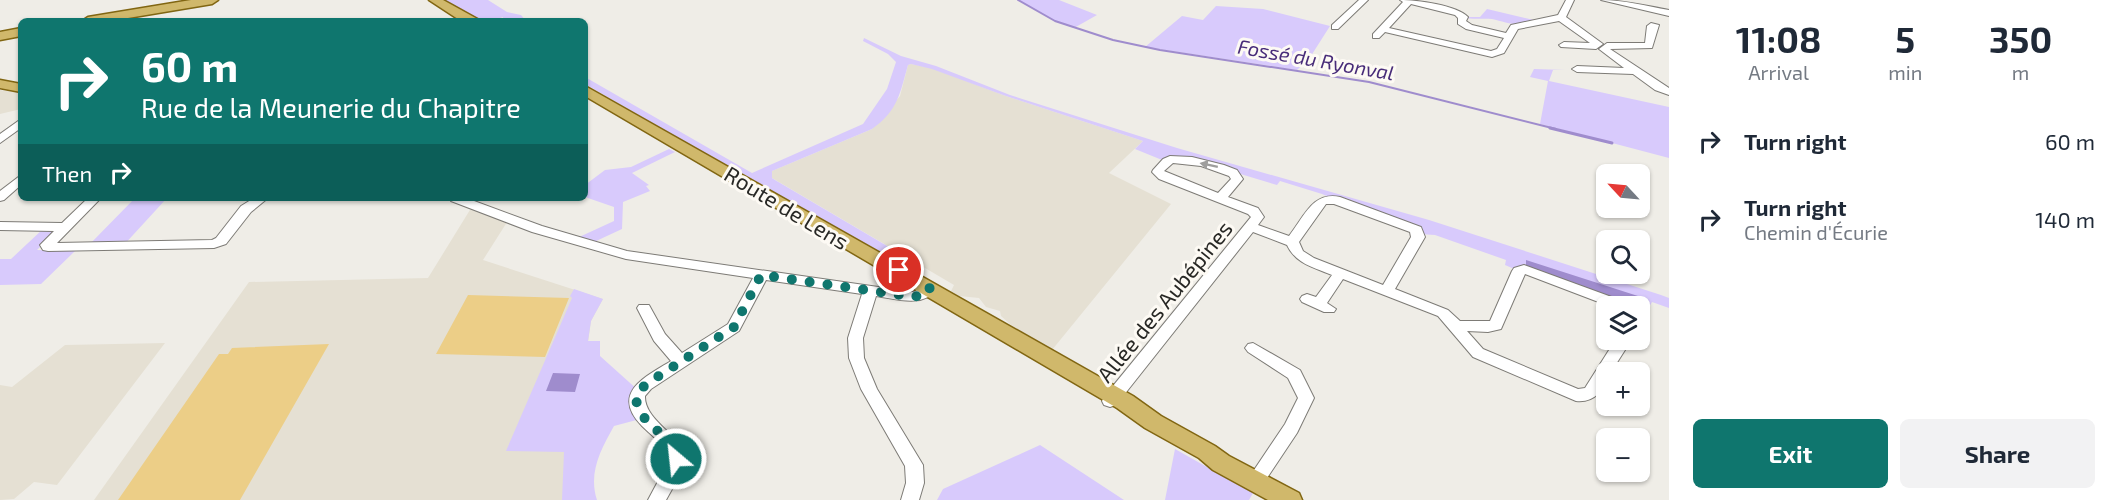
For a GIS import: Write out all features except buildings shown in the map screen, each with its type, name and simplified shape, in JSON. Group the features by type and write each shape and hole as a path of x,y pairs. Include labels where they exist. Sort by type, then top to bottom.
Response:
{"main road":[{"path":"106,18 212,0"},
{"path":"435,0 466,18"},
{"path":"0,36 18,33"},
{"path":"0,84 18,87"},
{"name":"Route de Lens","path":"588,92 1112,399 1207,452 1221,463 1257,478"},
{"path":"1257,478 1290,500"},
{"path":"1257,478 1301,500"}],"street":[{"path":"1335,27 1364,0"},
{"path":"1561,18 1570,0"},
{"path":"1605,0 1644,5 1669,14"},
{"path":"1509,36 1468,27 1461,22 1463,18 1458,13 1407,1 1380,33 1492,54 1501,51 1514,27 1537,24 1543,19 1561,18 1659,88 1669,92"},
{"path":"1564,45 1649,46 1654,25"},
{"path":"1577,69 1635,71"},
{"path":"0,140 18,125"},
{"path":"1220,198 1237,179 1233,172 1178,159 1170,160 1158,172 1163,176 1256,212 1258,217 1250,227 1292,242 1301,257 1443,314 1456,326 1468,345 1478,353 1581,396 1591,392 1617,350"},
{"path":"0,197 18,182"},
{"path":"1292,242 1322,201 1327,199 1336,200 1416,230 1418,237 1386,292"},
{"path":"92,201 47,245 48,247 214,244 220,241 246,209 258,201"},
{"path":"462,201 499,216 606,251 687,265 915,297 928,291"},
{"path":"0,226 65,227"},
{"name":"Allée des Aubépines","path":"1112,399 1250,227"},
{"path":"1456,326 1488,327 1496,324 1519,271 1524,269 1596,296"},
{"path":"1319,304 1340,273"},
{"path":"657,500 672,473 677,453 671,443 644,418 636,398 645,385 734,327 761,275"},
{"path":"870,291 855,344 857,362 868,389 914,465 917,474 910,500"},
{"path":"644,308 668,352 682,361"},
{"path":"1253,348 1294,374 1306,398 1291,428 1257,478"}],"shaded area":[{"path":"441,0 488,0 507,12 521,15 524,18 503,17 476,18"},
{"path":"1018,0 1059,0 1097,15 1074,28 1055,21"},
{"path":"1216,6 1263,9 1330,26 1309,59 1297,70 1145,47 1182,16 1203,20"},
{"path":"1487,9 1534,20 1519,24 1463,17 1480,17"},
{"path":"864,38 901,56 936,66 1010,95 1177,148 1429,220 1596,274 1596,284 1627,284 1661,295 1669,298 1669,308 1652,302 1650,305 1650,296 1596,297 1519,271 1505,265 1506,260 1435,235 1419,234 1322,194 1280,181 1277,185 1214,166 1167,162 1135,149 1143,141 932,69 911,64 908,65 893,108 872,129 772,171 772,178 775,180 911,260 901,267 588,86 588,79 752,173 863,124 887,89 896,62 888,54 863,41"},
{"path":"908,65 932,68 1003,95 1143,141 1109,173 1171,204 1052,350 1011,325 1001,316 1000,311 986,307 979,298 959,296 951,291 954,285 772,178 772,171 872,129 900,96"},
{"path":"1534,69 1565,70 1553,70 1549,81 1669,107 1669,158 1540,124 1548,81 1530,77"},
{"path":"0,90 18,93 18,110 0,114"},
{"path":"669,149 675,152 632,173 649,185 646,186 650,191 623,202 622,229 594,242 577,238 614,221 614,207 588,198 588,183 605,170 631,167"},
{"path":"132,201 164,201 122,247 87,247"},
{"path":"473,205 509,219 483,260 603,299 591,321 573,500 94,500 249,282 428,278"},
{"path":"43,229 53,230 54,233 37,250 75,251 41,284 0,285 0,259 11,259"},
{"path":"1526,260 1638,296 1606,296 1526,266"},
{"path":"574,289 603,299 591,321 588,341 600,341 600,356 639,391 644,418 614,426 597,462 594,480 597,500 562,500 564,452 506,451"},
{"path":"165,343 57,485 34,482 14,499 0,500 0,385 12,387 65,345"},
{"path":"553,373 580,374 575,392 546,391"},
{"path":"1040,445 1124,500 937,500 943,489"},
{"path":"1175,449 1253,493 1249,500 1165,500"}],"waterway":[{"name":"Fossé du Ryonval","path":"1018,0 1055,21 1113,40 1160,50 1369,82 1556,129"},
{"name":"Fossé du Ryonval","path":"1550,128 1612,143"}],"route":[{"path":"676,459 675,447 644,418 639,410 637,395 645,385 734,327 761,275 915,297 931,289 899,270"}]}
